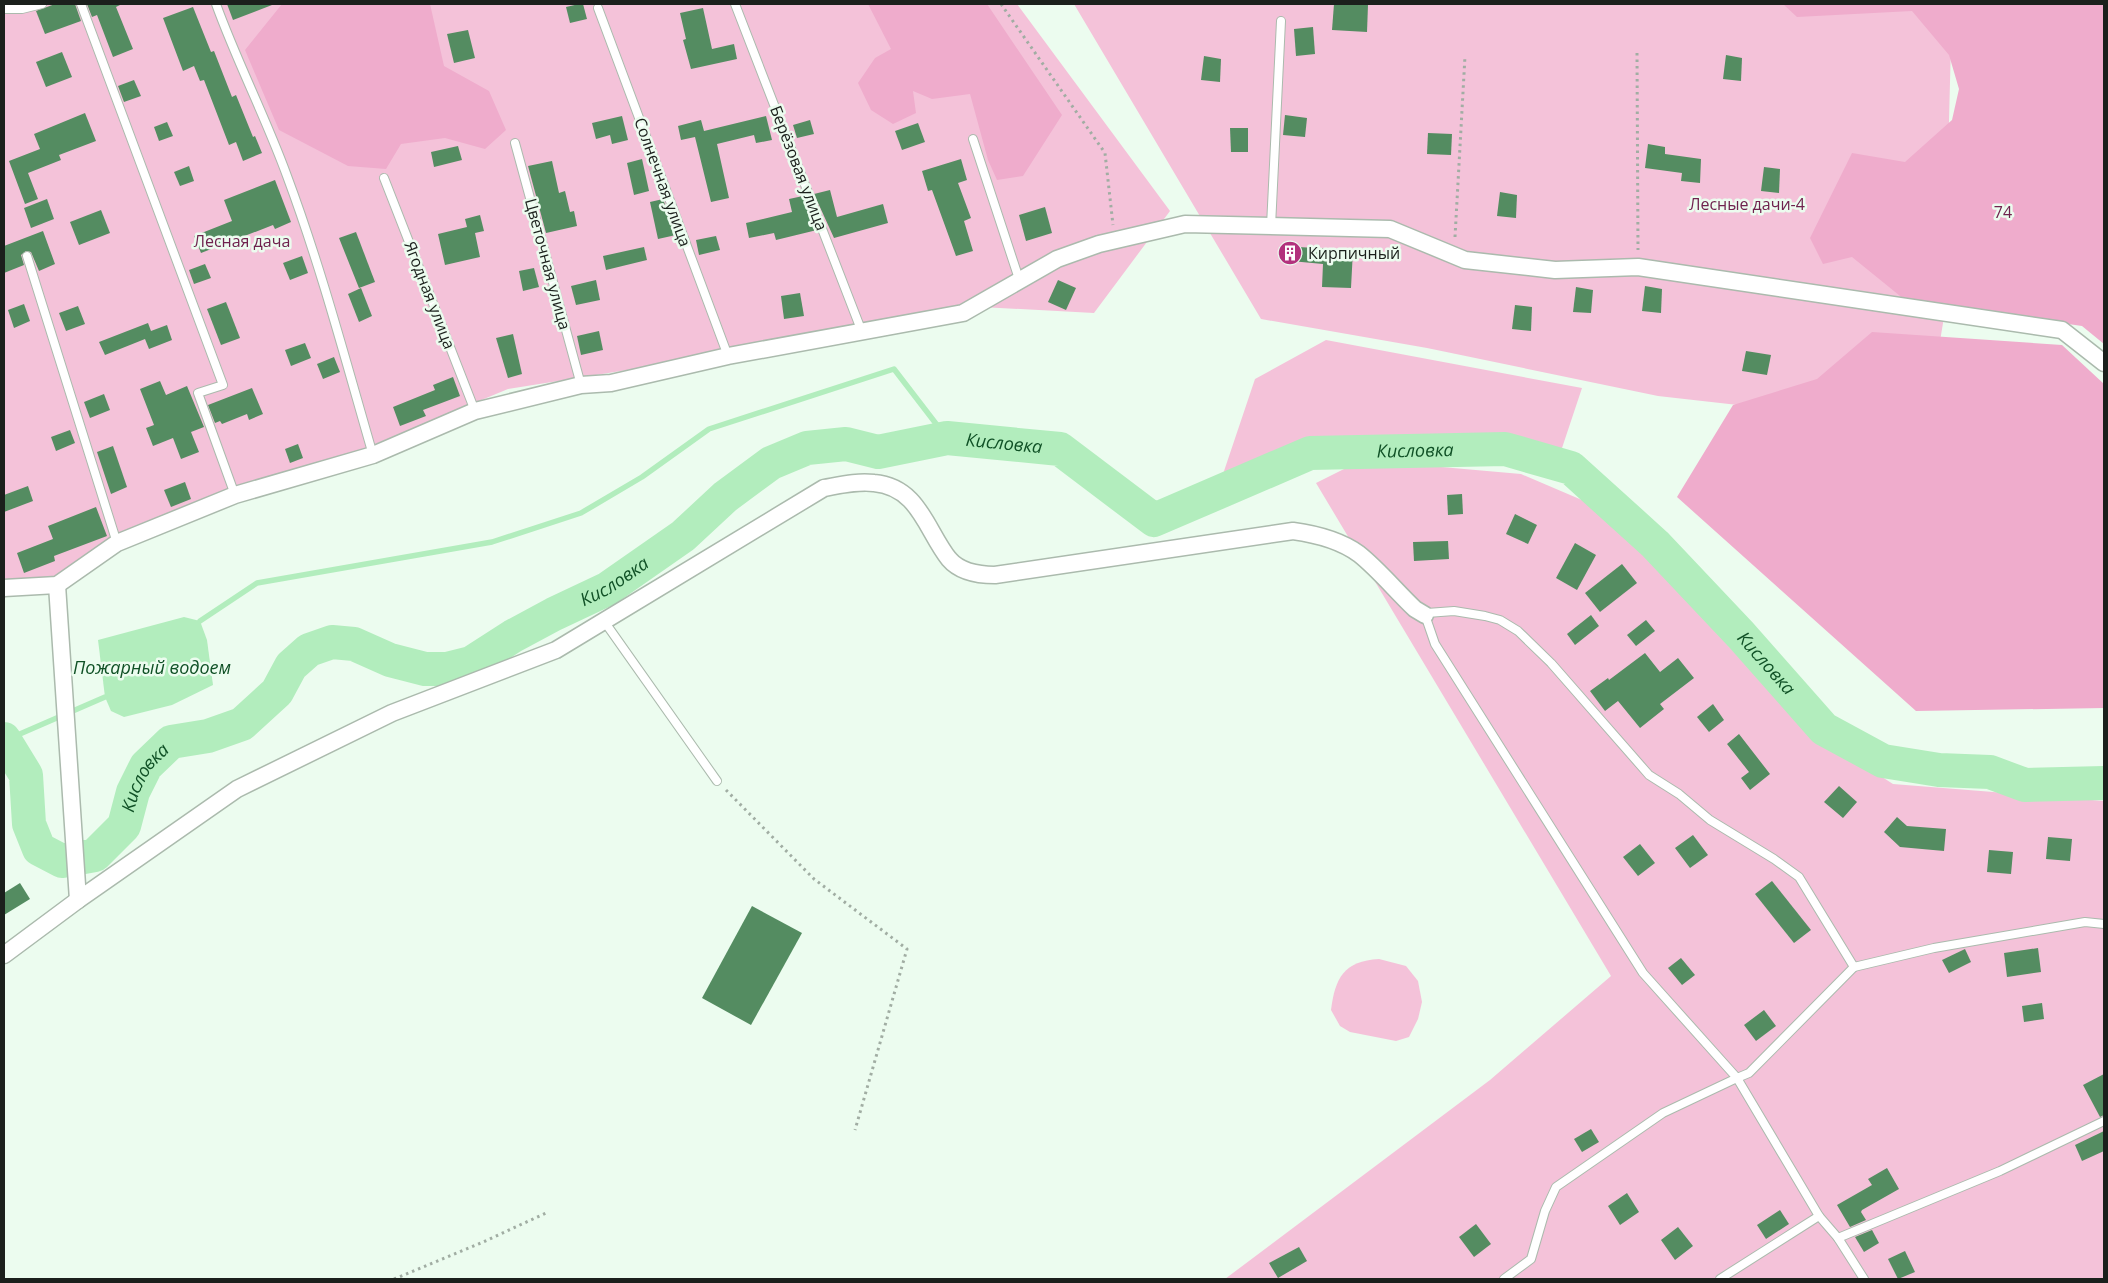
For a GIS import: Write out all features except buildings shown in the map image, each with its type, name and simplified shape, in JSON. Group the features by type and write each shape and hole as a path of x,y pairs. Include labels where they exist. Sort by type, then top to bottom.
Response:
{"street":[{"path":"4,588 57,585 117,543 235,495 374,455 475,411 581,385 610,383 728,356 963,313 1057,258 1114,240 1185,224 1390,229 1465,260 1555,270 1638,267 2062,330 2104,363"},
{"path":"4,956 78,900 237,789 392,713 556,650 824,488 854,482 876,483 897,490 913,501 950,560 972,572 982,575 996,576 1292,531 1327,538 1358,554 1415,609 1425,615"},
{"path":"57,585 78,900"}],"lane":[{"path":"4,9 22,9 42,4"},
{"path":"82,4 222,385 198,393 235,495"},
{"path":"216,4 230,42 287,175 333,315 374,455"},
{"name":"Берёзовая улица","path":"735,4 862,332"},
{"name":"Солнечная улица","path":"598,8 728,356"},
{"path":"1271,226 1280,21"},
{"path":"973,139 1019,279"},
{"name":"Цветочная улица","path":"515,144 581,385"},
{"name":"Ягодная улица","path":"384,178 475,411"},
{"path":"27,256 117,543"},
{"path":"1854,967 1799,878 1774,859 1710,820 1679,794 1649,775 1551,663 1518,631 1500,620 1478,614 1454,610 1425,615 1435,644 1644,973 1737,1078 1819,1216 1838,1238 1864,1279"},
{"path":"604,621 717,781"},
{"path":"1504,1279 1531,1259 1546,1211 1556,1187 1663,1113 1749,1073 1854,967 1972,941 2085,922 2104,924"},
{"path":"1838,1238 2000,1171 2104,1122"},
{"path":"1720,1279 1819,1216"}],"path":[{"path":"1000,4 1105,153 1114,240"},
{"path":"1637,53 1638,267"},
{"path":"1454,256 1465,56"},
{"path":"717,781 814,879 907,949 855,1130"},
{"path":"394,1279 482,1243 546,1213"}],"green space":[{"name":"Лесная дача","path":"4,4 1017,4 1170,211 1094,313 962,306 646,367 508,389 4,598"},
{"path":"282,4 430,4 444,66 489,91 506,130 485,149 445,138 401,144 386,169 348,166 279,130 245,50"},
{"path":"868,4 987,4 1062,115 1023,176 997,180 988,160 970,94 932,99 913,91 916,113 893,124 871,110 858,83 875,58 891,49"},
{"name":"Лесные дачи-4","path":"1074,4 1952,4 1944,317 1926,426 1658,396 1427,348 1261,319"},
{"name":"74","path":"1783,4 2104,4 2104,344 2082,326 1905,300 1852,257 1823,264 1810,238 1852,153 1905,162 1952,120 1959,89 1949,55 1912,11 1797,17"},
{"path":"1872,332 2062,345 2104,384 2104,708 1916,711 1677,497 1733,405 1817,379"},
{"path":"1326,340 1582,388 1559,457 1513,442 1387,444 1221,480 1255,379"},
{"path":"1362,460 1521,474 1617,515 1668,581 1804,727 1893,784 2104,801 2104,1279 1225,1279 1490,1080 1611,976 1316,483"},
{"path":"1379,959 1406,966 1418,981 1422,1002 1418,1019 1409,1037 1396,1041 1350,1032 1340,1026 1331,1010 1335,989 1343,973 1357,963"}],"water":[{"name":"Пожарный водоем","path":"184,617 200,621 207,640 213,685 172,705 124,717 111,711 105,697 98,640"}],"waterway":[{"path":"200,621 257,583 492,542 581,513 642,477 709,429 894,369 947,438"},
{"name":"Кисловка","path":"4,739 26,775 29,824 39,849 62,861 95,855 124,826 133,792 146,766 171,742 208,736 242,724 277,692 291,666 309,650 332,642 354,644 390,660 425,669 447,669 471,663 513,636 607,589 683,536 725,497 771,463 807,448 846,444 878,452 947,438 1060,449 1154,520 1310,453 1505,449 1571,468 1655,544 1741,635 1824,729 1883,761 1939,770 1990,772 2025,785 2104,783"},
{"path":"6,740 105,697"}],"place":[{"name":"Кирпичный","path":"1290,253"}]}
